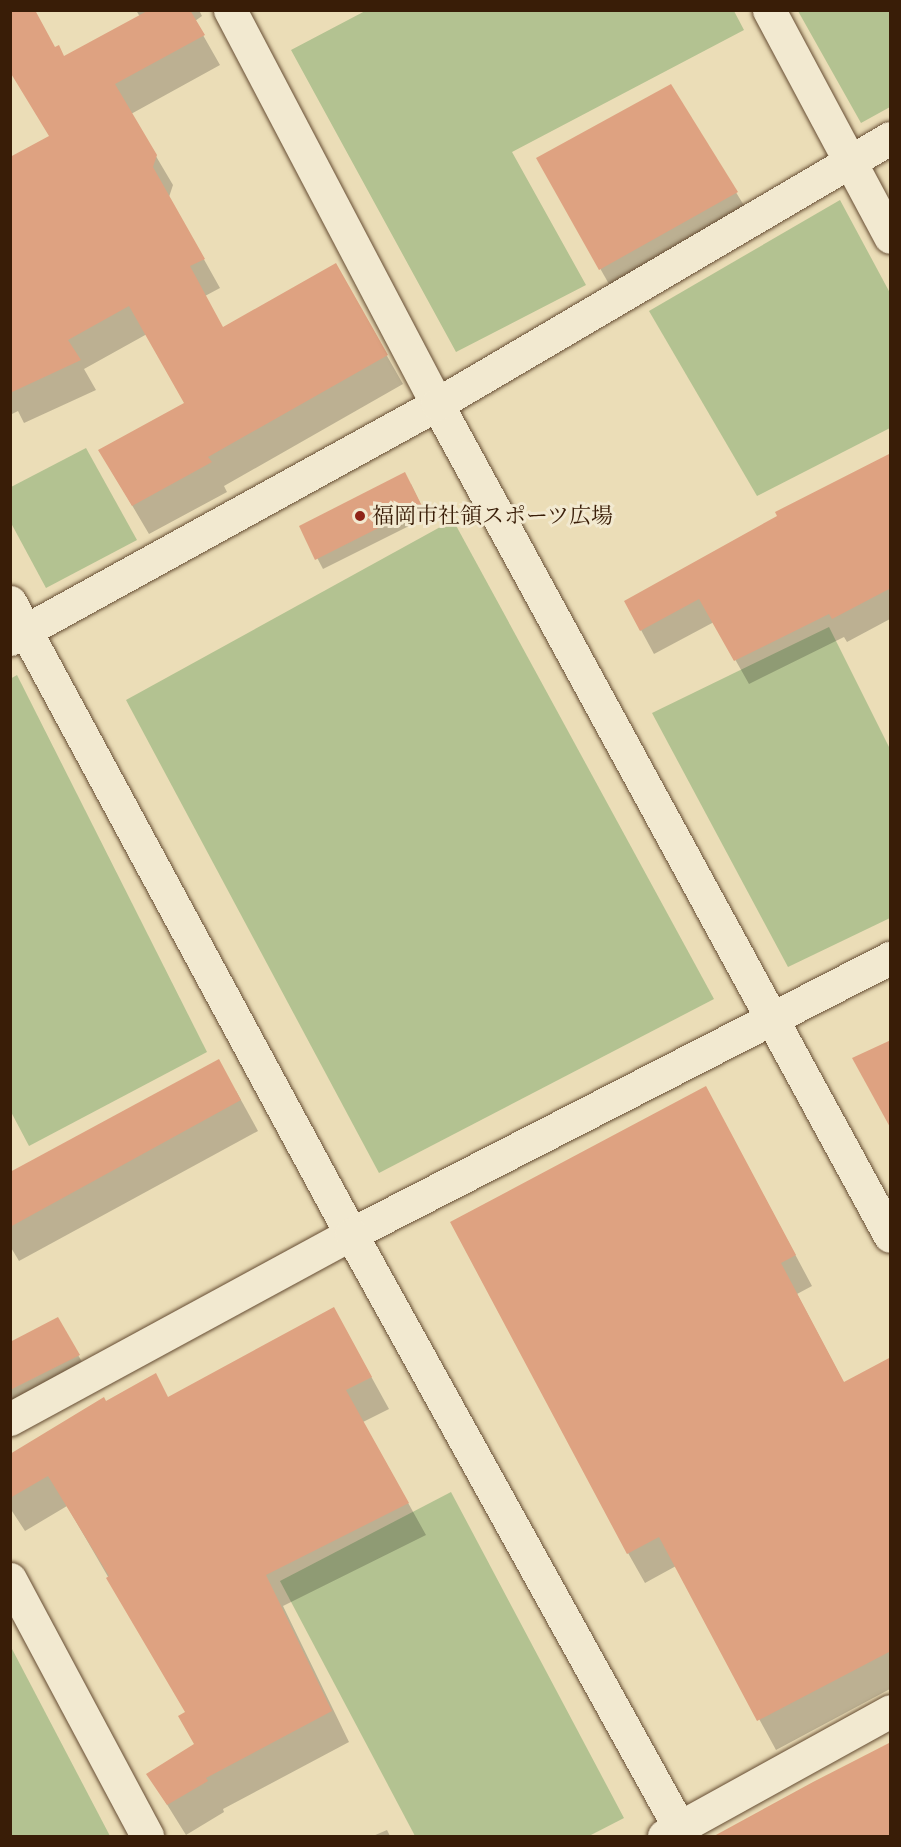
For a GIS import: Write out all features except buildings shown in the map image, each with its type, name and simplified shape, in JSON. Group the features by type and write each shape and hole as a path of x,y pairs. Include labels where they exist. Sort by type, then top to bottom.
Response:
{"street":[{"path":"230,10 437,404 891,1236"},
{"path":"769,10 891,237"},
{"path":"18,635 437,404 891,138"},
{"path":"10,602 18,635 351,1234 676,1834 891,1711"},
{"path":"10,1419 351,1234 891,958"},
{"path":"10,1579 147,1836"}],"green space":[{"path":"367,10 734,11 744,30 512,152 586,285 456,352 291,50"},
{"path":"798,11 890,11 890,107 861,123"},
{"path":"840,200 890,293 890,428 757,496 649,311"},
{"path":"86,448 137,540 46,588 11,523 11,487"},
{"path":"453,520 714,999 379,1173 126,700"},
{"path":"829,627 890,749 890,918 788,967 652,713"},
{"path":"17,675 207,1052 29,1146 10,1110 10,679"},
{"path":"451,1492 624,1818 589,1836 415,1836 280,1581"},
{"path":"11,1647 110,1836 11,1836"}],"place":[{"name":"福岡市社領スポーツ広場","path":"360,516"}]}
